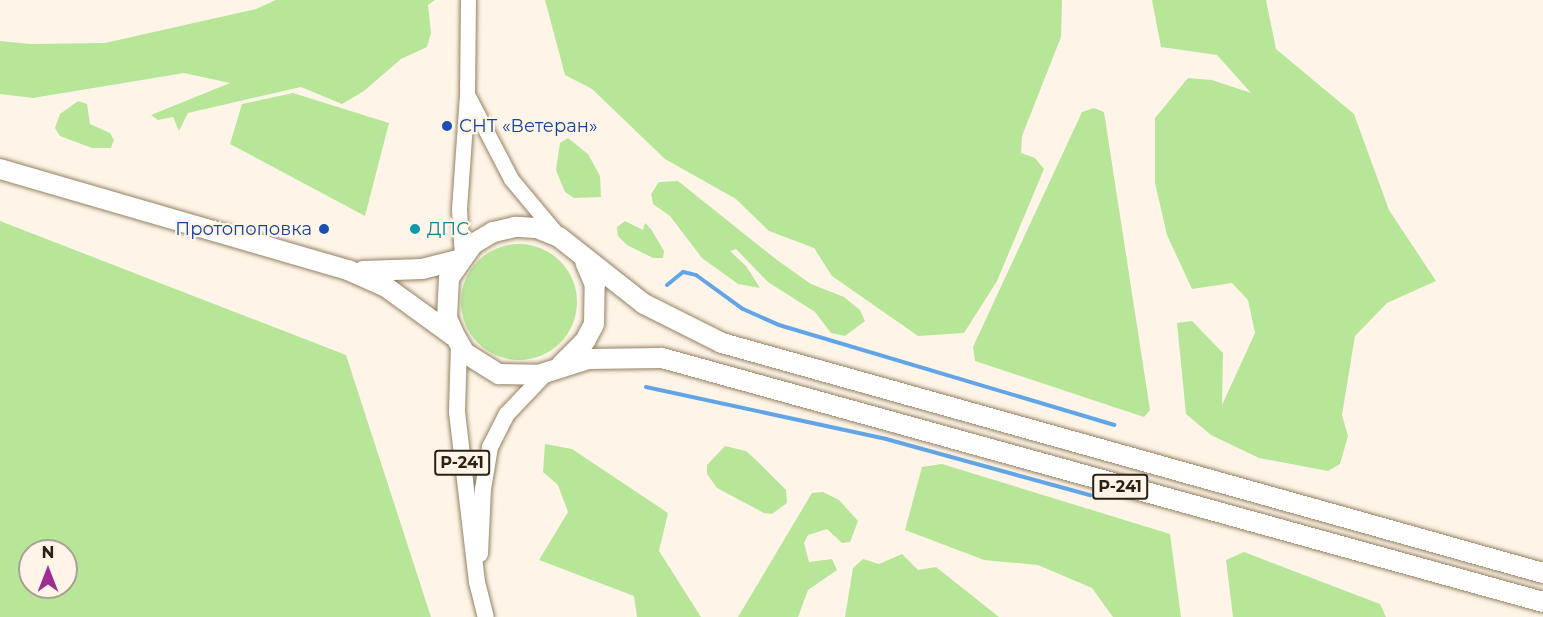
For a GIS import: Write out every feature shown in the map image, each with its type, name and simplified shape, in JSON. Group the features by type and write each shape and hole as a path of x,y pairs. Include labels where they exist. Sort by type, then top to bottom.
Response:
{"highway":[{"name":"Р-241","path":"0,169 348,270 395,292 457,340 481,366 499,374 519,377 588,359 625,356 689,365 1543,602"},
{"name":"Р-241","path":"348,270 404,271 460,258 493,232 515,227 537,228 559,237 644,304 722,343 1543,573"},
{"path":"552,370 585,342 595,314 595,285 576,250"},
{"path":"457,340 446,298 460,258"}],"main road":[{"path":"460,258 459,209 467,95 468,0"},
{"path":"467,95 511,179 559,237"},
{"name":"Р-241","path":"457,340 457,412 477,582"},
{"name":"Р-241","path":"477,582 483,489 490,447 507,414 552,370"},
{"path":"477,582 486,617"}],"green space":[{"path":"276,0 435,0 428,5 431,33 427,47 401,59 364,91 342,104 301,87 188,113 179,131 173,117 158,120 151,115 230,83 184,73 33,98 0,94 0,41 30,44 105,43 256,9"},
{"path":"545,0 1062,0 1061,37 1022,136 1021,153 1035,158 1044,169 997,281 964,333 918,336 832,276 814,248 769,231 736,199 665,159 592,89 565,75"},
{"path":"1152,0 1266,0 1276,49 1354,114 1389,210 1436,281 1387,303 1355,336 1342,415 1348,436 1340,464 1328,471 1259,458 1211,435 1186,414 1177,323 1192,321 1223,353 1222,405 1255,333 1248,300 1232,283 1192,289 1167,235 1155,183 1155,118 1188,78 1212,80 1251,93 1217,55 1161,47"},
{"path":"293,93 389,123 365,216 230,144 242,104"},
{"path":"78,101 87,104 90,124 110,133 114,140 111,148 92,148 60,136 55,128 60,114"},
{"path":"1094,108 1104,112 1150,410 1144,417 975,361 973,347 1082,112"},
{"path":"568,138 588,154 600,176 601,197 574,198 565,192 556,170 560,143"},
{"path":"678,181 777,260 811,284 844,297 860,310 865,321 845,336 831,333 815,312 768,282 736,249 730,251 746,266 760,288 738,284 702,258 670,216 653,204 651,194 659,182"},
{"path":"0,221 346,355 431,617 0,617"},
{"path":"625,221 643,230 645,223 664,251 663,258 653,258 627,245 618,236 617,227"},
{"path":"519,244 541,248 560,261 573,280 577,302 573,324 560,343 541,356 519,360 497,356 478,343 465,324 461,302 465,280 478,261 497,248"},
{"path":"545,444 572,449 668,513 659,551 701,617 637,617 634,596 539,560 568,512 558,485 543,472"},
{"path":"725,446 746,451 755,459 786,490 787,503 772,514 764,513 717,488 707,474 707,465"},
{"path":"942,464 1170,534 1181,617 1113,617 1092,588 1038,565 984,560 905,530 922,467"},
{"path":"823,492 839,500 858,521 850,542 842,543 827,529 808,535 804,543 809,562 832,559 837,570 808,590 798,617 738,617 812,493"},
{"path":"1244,552 1380,604 1386,617 1233,617 1226,560"},
{"path":"902,554 918,570 936,567 999,617 845,617 853,568 863,559 879,564"}],"waterway":[{"path":"667,285 683,272 696,275 743,309 779,325 1114,425"},
{"path":"646,387 886,439 1090,495"}],"place":[{"name":"СНТ «Ветеран»","path":"447,126"},
{"name":"Протопоповка","path":"324,229"},
{"name":"ДПС","path":"415,229"}]}
